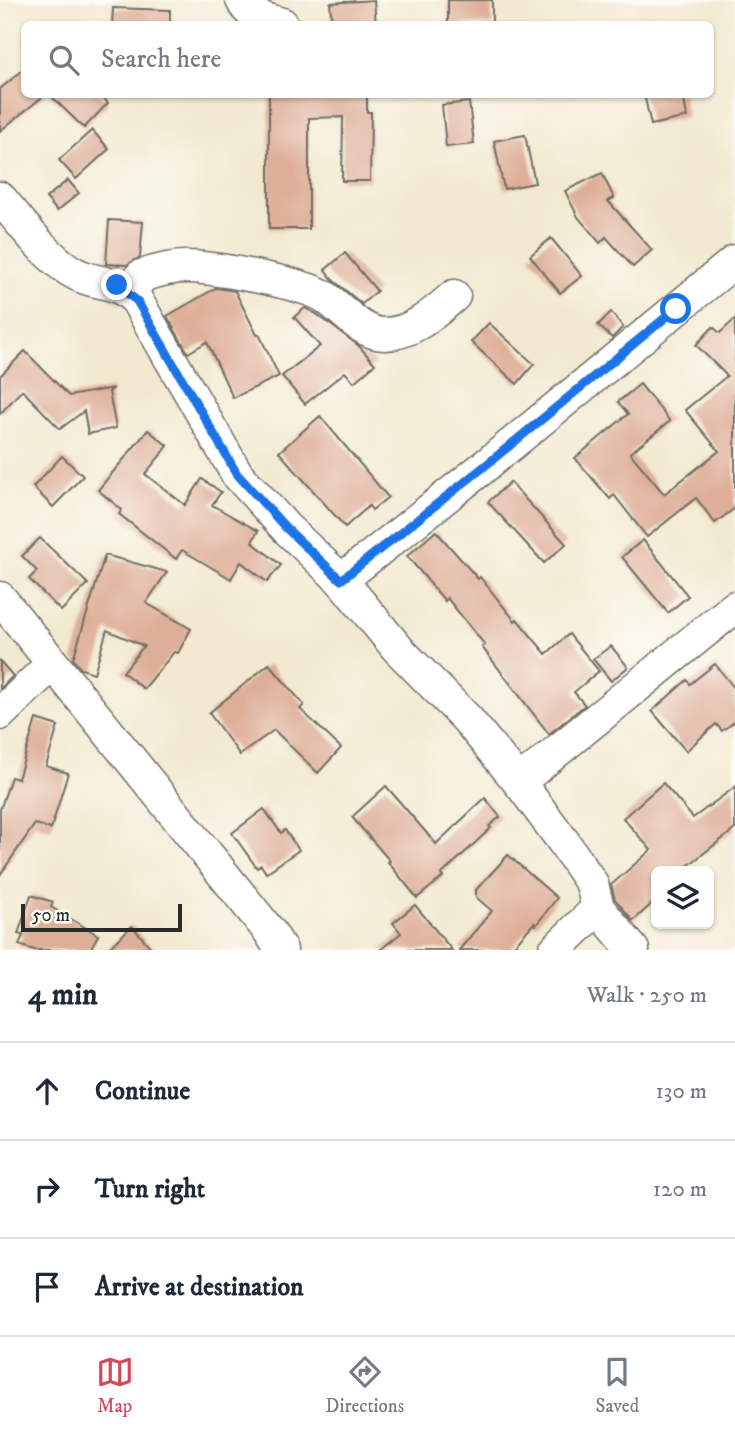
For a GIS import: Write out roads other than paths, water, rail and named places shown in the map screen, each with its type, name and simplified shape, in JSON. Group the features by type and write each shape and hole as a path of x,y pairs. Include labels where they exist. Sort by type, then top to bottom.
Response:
{"street":[{"path":"242,0 248,12 272,21"},
{"path":"0,198 50,255 69,271 89,281 117,285 137,301 237,474 286,528 341,580 398,649 467,719 519,782 592,884 598,908 633,950"},
{"path":"341,580 735,261"},
{"path":"131,294 141,276 159,270 187,266 227,272 304,287 325,297 368,330 387,334 415,326 454,296"},
{"path":"0,598 270,932 281,950"},
{"path":"519,782 735,607"},
{"path":"0,714 52,664"},
{"path":"555,950 598,908"}]}
